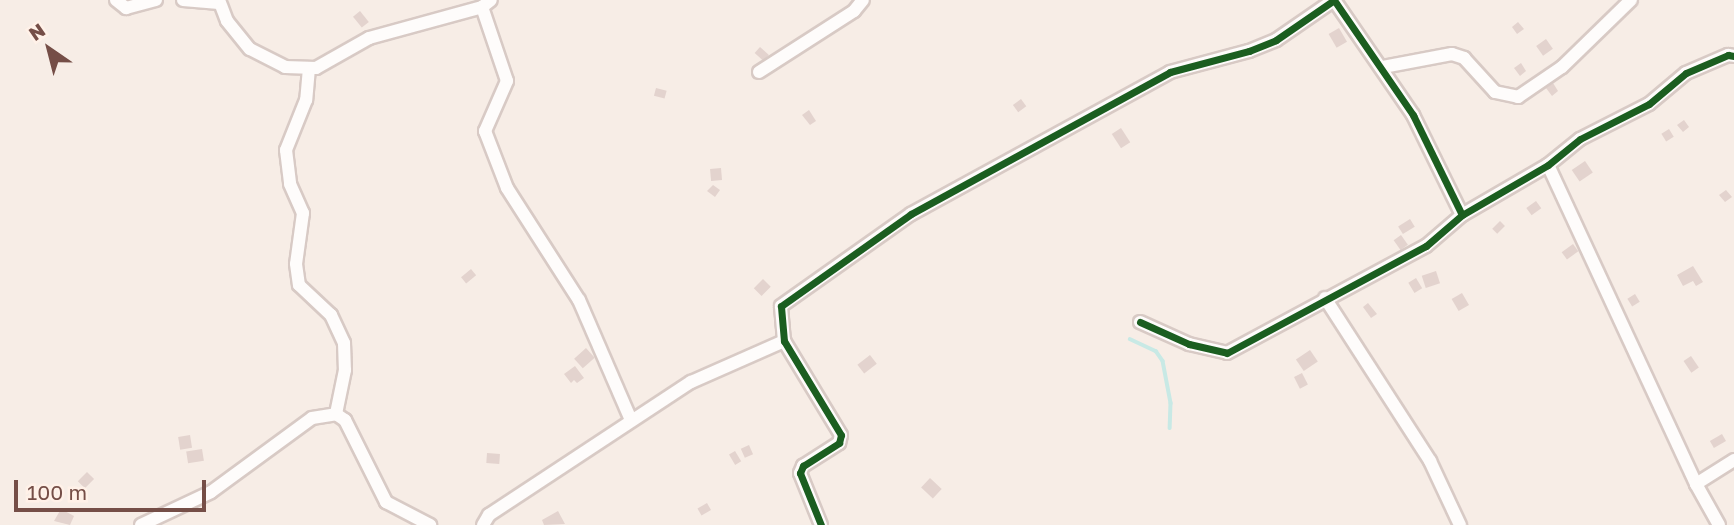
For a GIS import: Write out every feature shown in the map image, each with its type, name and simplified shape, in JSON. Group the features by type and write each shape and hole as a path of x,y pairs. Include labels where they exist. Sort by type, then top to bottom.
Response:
{"street":[{"path":"116,0 127,8 156,0"},
{"path":"183,0 219,1 228,21 250,49 285,67 309,68 316,68 369,38 486,4 507,82 485,131 507,188 579,300 631,420"},
{"path":"759,72 853,11 863,0"},
{"path":"821,525 800,473 803,466 839,443 841,435 784,341 780,306 900,222 1170,72 1249,51 1276,40 1334,0 1383,67 1413,115 1462,215"},
{"path":"1383,67 1452,54 1464,58 1495,92 1518,97 1563,67 1631,0"},
{"path":"1140,321 1189,344 1227,353 1426,246 1462,215 1548,165 1580,139 1649,104 1686,73 1728,55 1734,56"},
{"path":"309,68 306,100 286,150 290,184 303,214 296,264 299,285 331,315 344,343 345,370 337,414"},
{"path":"1548,165 1696,484 1719,525"},
{"path":"1325,298 1430,461 1460,525"},
{"path":"483,525 489,515 691,382 784,341"},
{"path":"141,525 211,492 312,418 337,414 345,420 386,502 430,525"},
{"path":"1696,484 1734,460"}],"building":[{"path":"360,11 369,22 362,28 353,17"},
{"path":"1518,22 1524,29 1517,34 1512,27"},
{"path":"1339,28 1347,42 1337,48 1329,34"},
{"path":"1546,39 1553,49 1543,56 1536,46"},
{"path":"760,47 769,55 764,61 755,53"},
{"path":"1521,63 1526,71 1520,76 1514,68"},
{"path":"1553,83 1558,91 1552,96 1546,88"},
{"path":"656,88 667,91 665,99 654,96"},
{"path":"1021,99 1026,106 1018,112 1013,105"},
{"path":"809,110 816,121 810,125 802,115"},
{"path":"1684,120 1689,127 1683,132 1677,125"},
{"path":"1121,128 1130,142 1121,148 1112,134"},
{"path":"1669,129 1674,137 1666,141 1661,134"},
{"path":"1585,161 1593,173 1580,182 1572,170"},
{"path":"721,168 722,180 711,181 710,169"},
{"path":"713,185 720,190 715,197 707,191"},
{"path":"1726,190 1732,197 1725,202 1719,195"},
{"path":"1536,201 1541,208 1532,215 1526,208"},
{"path":"1410,219 1415,227 1403,234 1398,226"},
{"path":"1500,221 1505,226 1497,234 1492,229"},
{"path":"1401,235 1408,245 1401,250 1394,240"},
{"path":"1573,244 1578,251 1567,260 1562,252"},
{"path":"1693,266 1703,282 1696,286 1693,281 1683,286 1677,275"},
{"path":"471,269 476,275 466,283 461,277"},
{"path":"1436,271 1440,283 1426,288 1422,276"},
{"path":"1416,278 1422,288 1414,293 1408,283"},
{"path":"763,279 771,287 762,296 754,288"},
{"path":"1462,293 1469,305 1459,311 1452,299"},
{"path":"1635,294 1640,302 1632,306 1627,299"},
{"path":"1368,303 1377,314 1371,318 1363,307"},
{"path":"586,348 595,358 583,368 574,359"},
{"path":"1310,350 1318,362 1304,371 1296,360"},
{"path":"870,355 877,364 864,374 857,365"},
{"path":"1691,356 1699,368 1691,373 1684,361"},
{"path":"575,366 584,378 577,383 574,380 571,383 564,374"},
{"path":"1302,373 1308,385 1300,389 1294,377"},
{"path":"1722,434 1726,441 1714,448 1710,441"},
{"path":"190,435 192,448 180,450 178,437"},
{"path":"749,445 753,454 745,458 741,449"},
{"path":"202,449 204,461 188,463 186,452"},
{"path":"735,451 741,461 735,465 729,455"},
{"path":"487,453 500,454 499,464 486,463"},
{"path":"87,472 94,479 85,488 78,481"},
{"path":"930,478 942,489 933,498 921,488"},
{"path":"707,503 711,510 701,515 697,508"},
{"path":"61,509 74,516 70,525 54,521"},
{"path":"558,511 565,524 544,525 542,520"}],"waterway":[{"path":"1130,339 1156,351 1163,361 1171,403 1170,428"}],"cycle path":[{"path":"821,525 800,473 803,466 839,443 841,435 784,341 781,306 911,214 1170,72 1249,51 1276,40 1334,0 1413,115 1462,215"},
{"path":"1140,322 1189,344 1227,353 1426,246 1462,215 1548,165 1580,139 1649,104 1686,73 1728,55 1734,56"}]}
